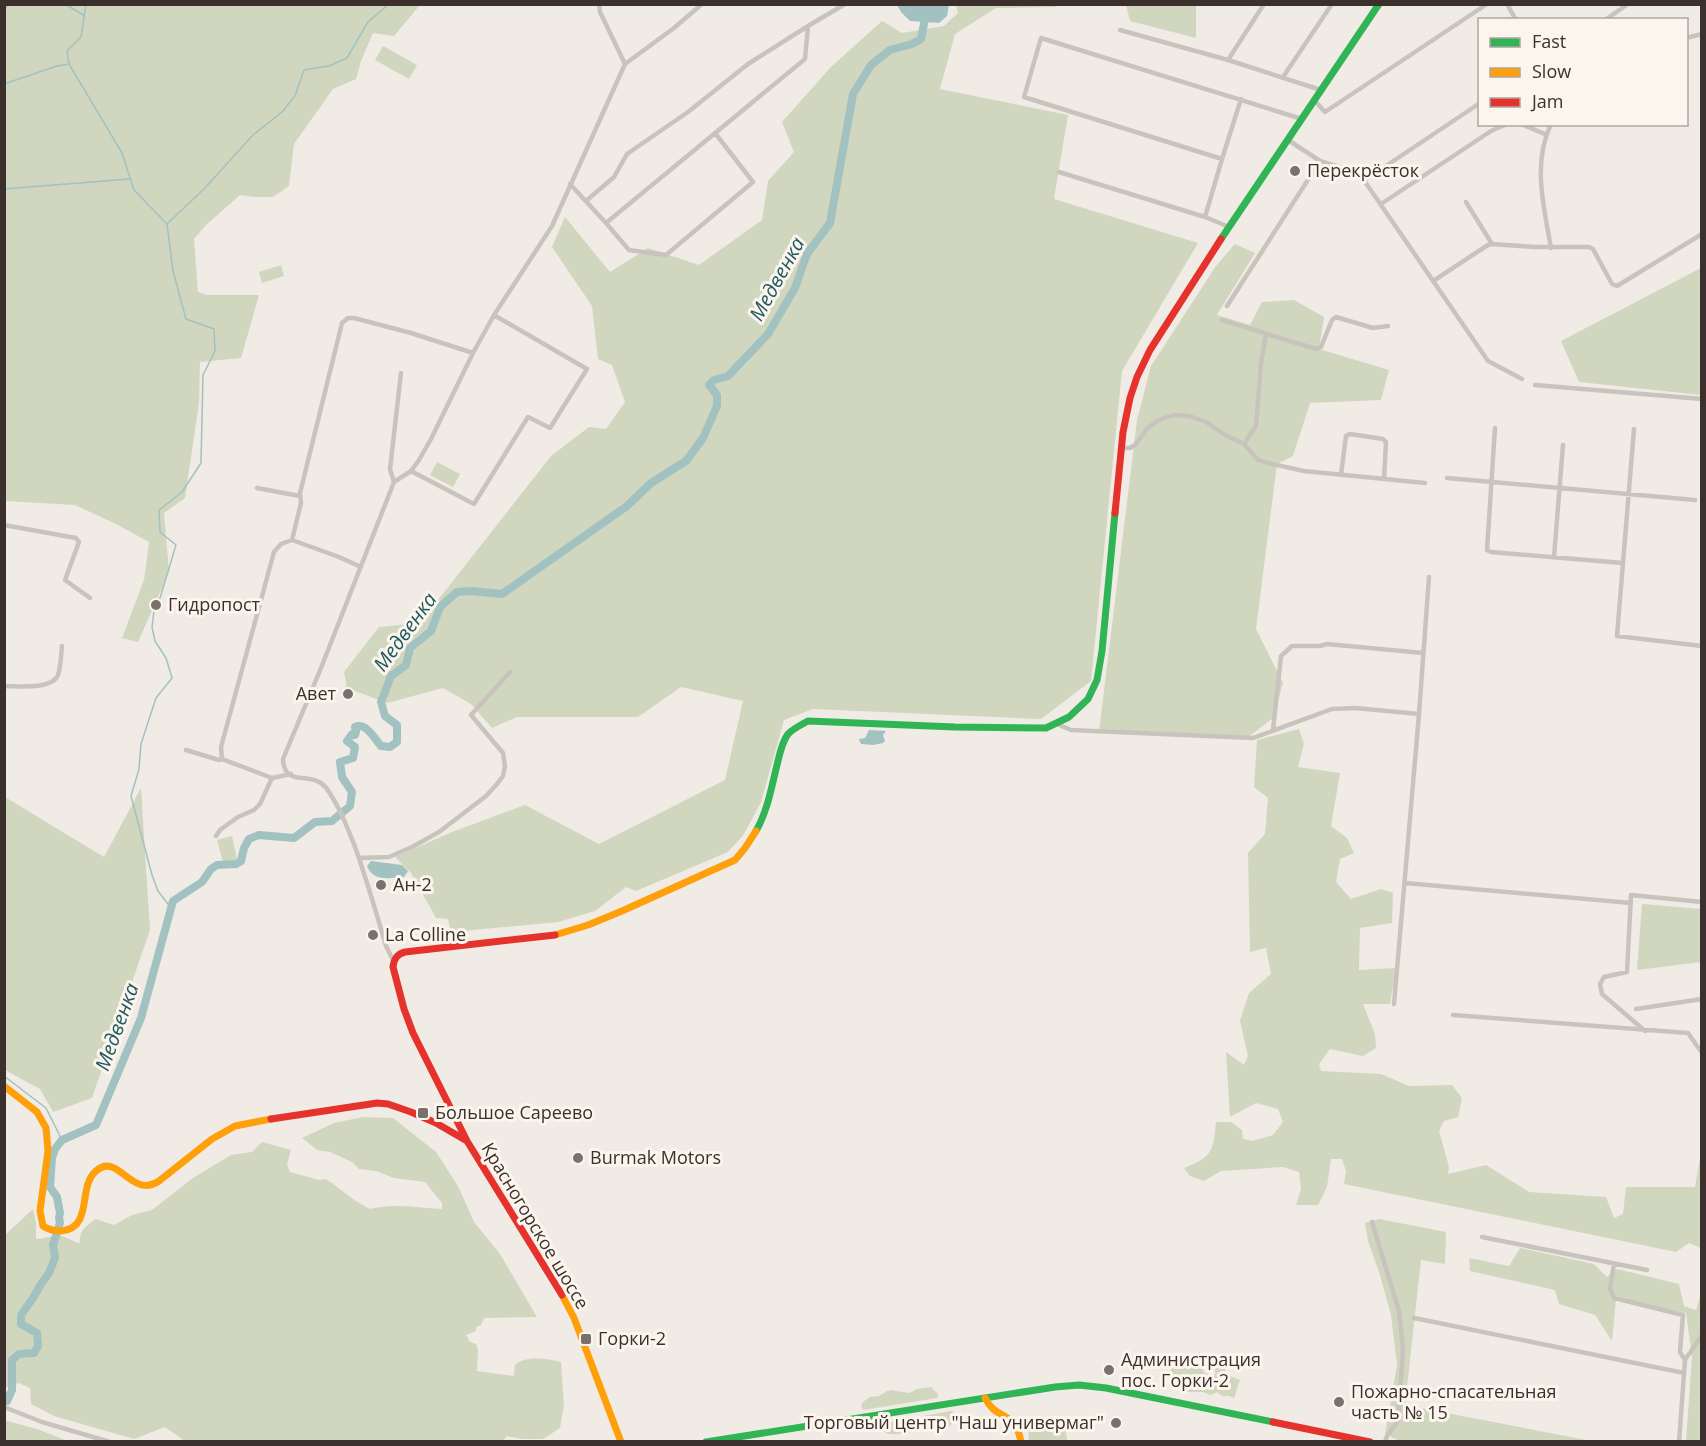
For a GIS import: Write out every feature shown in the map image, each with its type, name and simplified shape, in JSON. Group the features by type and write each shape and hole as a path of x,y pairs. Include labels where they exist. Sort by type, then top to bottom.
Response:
{"street":[{"path":"599,4 600,12 625,64"},
{"path":"467,1141 413,1034 393,967 393,960 386,946 345,821 323,784 316,780 298,779 284,767 284,759 394,482 411,471 425,450 472,353 552,226 625,64 702,4"},
{"path":"586,201 614,177 627,154 688,112 748,64 844,4"},
{"path":"1228,60 1264,4"},
{"path":"1283,77 1332,4"},
{"path":"393,960 402,952 572,931 633,907 735,860 760,824 787,735 808,721 1035,729 1057,724 1079,709 1096,685 1102,651 1121,448 1126,412 1137,377 1149,350 1378,4"},
{"path":"1315,100 1325,112 1487,4"},
{"path":"1507,4 1515,18"},
{"path":"1608,18 1628,4"},
{"path":"606,223 805,59 808,26"},
{"path":"1120,30 1228,60 1322,90"},
{"path":"1222,159 1024,97 1041,38 1302,119"},
{"path":"1205,217 1241,99"},
{"path":"1365,180 1478,104"},
{"path":"1381,204 1491,131 1502,126"},
{"path":"1526,126 1547,135"},
{"path":"1550,126 1541,157 1540,183 1551,248"},
{"path":"570,184 629,250 666,255 753,182 715,133"},
{"path":"1288,140 1320,161 1359,173 1488,361 1522,379"},
{"path":"1227,306 1320,161"},
{"path":"1059,172 1205,217 1229,227"},
{"path":"1466,202 1492,244"},
{"path":"1433,281 1492,244 1551,248 1589,247 1593,249 1612,284 1617,286 1701,234"},
{"path":"411,471 474,504 528,417 550,428 587,369 494,315"},
{"path":"1222,320 1316,349 1322,347 1332,320 1336,317 1373,328 1388,327"},
{"path":"292,540 301,503 300,496 342,324 348,318 411,333 472,353"},
{"path":"1244,444 1256,426 1266,334"},
{"path":"394,482 390,469 401,373"},
{"path":"1535,385 1701,399"},
{"path":"1121,448 1130,448 1157,421 1173,415 1189,416 1206,422 1244,444 1258,460 1304,471 1425,483"},
{"path":"1496,428 1487,550 1623,563"},
{"path":"1634,429 1617,636 1701,646"},
{"path":"1341,475 1346,436 1350,434 1383,439 1386,442 1383,479"},
{"path":"1554,557 1563,445"},
{"path":"1447,478 1695,500"},
{"path":"257,488 300,496"},
{"path":"4,525 76,538 79,542 65,580 90,598"},
{"path":"222,759 221,747 274,552 281,544 292,540 320,549 361,567"},
{"path":"1394,1004 1429,577"},
{"path":"1273,730 1281,656 1292,646 1328,644 1423,652"},
{"path":"4,687 45,685 52,682 59,673 62,646"},
{"path":"359,858 389,857 412,847 439,832 486,796 497,784 503,776 505,766 503,753 471,715 510,672"},
{"path":"1057,724 1071,730 1253,738 1332,709 1355,708 1419,714"},
{"path":"186,750 222,759 272,778 291,774"},
{"path":"216,836 220,830 260,804 272,778"},
{"path":"1405,883 1630,903"},
{"path":"1646,1031 1602,994 1600,984 1604,977 1627,972 1631,895 1701,902"},
{"path":"1636,1010 1701,999"},
{"path":"1453,1015 1688,1033 1701,1053"},
{"name":"Красногорское шоссе","path":"4,1086 34,1109 47,1126 49,1141 40,1212 43,1226 50,1231 69,1230 74,1226 84,1208 89,1179 96,1170 113,1168 137,1183 149,1186 159,1181 224,1131 244,1123 383,1103 399,1107 467,1141 562,1294 574,1318 621,1442"},
{"path":"1372,1222 1399,1311 1403,1350 1398,1421 1385,1442"},
{"path":"1482,1237 1647,1270"},
{"path":"1614,1264 1610,1289 1614,1298 1683,1315 1680,1352 1685,1360"},
{"path":"1414,1318 1684,1372"},
{"path":"1679,1442 1685,1360 1701,1335"},
{"path":"706,1442 1067,1386 1093,1386 1370,1442"},
{"path":"985,1398 991,1408 1016,1423 1021,1442"},
{"path":"4,1407 52,1425 110,1442"}],"green space":[{"path":"4,5 420,5 394,36 373,33 356,79 333,89 294,144 289,186 273,197 240,195 206,225 194,239 198,292 207,295 259,295 241,358 200,362 199,403 185,498 164,513 169,572 138,642 122,638 144,580 149,542 75,505 5,501"},
{"path":"956,5 1058,5 1055,7 996,8 955,34 940,89 1068,115 1054,199 1198,243 1122,371 1091,681 1041,719 813,709 784,720 761,802 744,834 728,852 636,891 626,887 595,911 558,922 451,932 448,919 436,918 411,873 395,857 452,832 525,805 599,844 725,780 743,701 681,687 638,717 517,717 492,728 471,704 443,688 387,703 347,688 344,672 379,627 420,623 551,456 589,427 606,429 625,402 612,365 598,359 592,306 552,247 565,217 610,272 648,248 699,265 762,220 768,181 794,152 782,122 831,67 882,21 902,33 944,26 958,13"},
{"path":"1126,5 1196,5 1196,38 1130,21"},
{"path":"383,46 417,65 409,79 375,60"},
{"path":"1235,244 1255,253 1217,315 1250,325 1262,302 1294,300 1324,317 1319,349 1389,370 1381,400 1310,403 1293,456 1277,464 1256,629 1283,683 1273,718 1247,738 1099,732 1137,420 1151,366 1216,266"},
{"path":"281,265 284,276 262,283 259,272"},
{"path":"1701,268 1701,395 1579,382 1561,341"},
{"path":"437,462 460,474 453,487 430,475"},
{"path":"1299,729 1304,744 1298,767 1340,773 1331,826 1347,838 1354,853 1340,859 1336,882 1351,899 1381,889 1393,893 1392,923 1360,928 1359,970 1396,968 1390,1004 1363,1004 1375,1034 1376,1048 1363,1056 1330,1049 1319,1064 1321,1071 1381,1074 1409,1086 1452,1085 1462,1098 1458,1117 1444,1121 1439,1131 1449,1167 1448,1174 1486,1165 1529,1192 1606,1197 1614,1218 1623,1214 1626,1187 1695,1187 1701,1153 1701,1248 1689,1243 1676,1252 1344,1184 1346,1171 1342,1159 1331,1159 1327,1187 1318,1205 1296,1205 1301,1189 1299,1172 1283,1167 1221,1171 1204,1181 1190,1176 1184,1168 1201,1160 1210,1152 1216,1122 1231,1122 1242,1130 1243,1139 1253,1141 1273,1135 1283,1122 1278,1109 1256,1103 1230,1117 1226,1052 1244,1065 1248,1056 1240,1021 1249,993 1271,974 1266,948 1250,952 1248,853 1265,834 1268,798 1254,787 1257,740"},
{"path":"141,788 150,930 92,1098 53,1112 40,1089 5,1070 5,797 104,857"},
{"path":"232,836 237,859 223,863 217,840"},
{"path":"1642,904 1701,909 1701,962 1637,970"},
{"path":"363,1117 393,1118 436,1152 458,1186 474,1222 500,1254 537,1317 484,1318 481,1325 476,1327 476,1331 466,1335 478,1349 477,1371 514,1376 515,1365 525,1360 561,1362 564,1405 560,1428 543,1439 507,1436 502,1442 186,1442 165,1427 134,1439 54,1416 31,1404 30,1388 19,1383 5,1388 5,1235 33,1209 36,1239 61,1236 80,1243 84,1229 96,1219 114,1225 132,1215 152,1210 193,1178 231,1155 252,1152 262,1142 291,1150 287,1165 290,1172 319,1180 326,1179 370,1209 397,1206 442,1209 442,1203 425,1182 394,1178 376,1171 359,1169 352,1162 330,1152 317,1150 302,1138 334,1123"},
{"path":"1379,1219 1446,1232 1445,1264 1421,1260 1405,1405 1592,1441 1402,1442 1385,1434 1397,1365 1391,1315 1368,1241 1365,1223"},
{"path":"1520,1248 1594,1264 1607,1277 1617,1269 1679,1284 1684,1306 1696,1310 1701,1294 1701,1441 1686,1441 1692,1357 1686,1313 1616,1299 1612,1341 1595,1315 1559,1304 1555,1290 1470,1271 1469,1258 1509,1266"},
{"path":"1181,1363 1191,1368 1199,1364 1204,1372 1213,1376 1215,1368 1225,1369 1227,1375 1240,1380 1234,1398 1222,1396 1217,1392 1211,1395 1175,1388 1171,1377 1171,1366"},
{"path":"931,1387 938,1394 937,1398 863,1410 861,1406 870,1397 879,1396 887,1391 909,1393"},
{"path":"951,1411 956,1414 952,1424 944,1429 934,1423 913,1432 890,1434 861,1427"},
{"path":"4,1420 37,1429 68,1441 5,1441"},
{"path":"1065,1422 1067,1441 1029,1441 1028,1425"}],"water":[{"path":"949,4 947,16 939,23 910,21 897,5"},
{"path":"869,730 886,731 883,735 885,741 873,745 861,744 859,739 865,738"},
{"path":"371,861 402,865 408,871 404,877 377,877 367,866"}],"waterway":[{"path":"4,10 9,4"},
{"path":"65,4 85,16"},
{"path":"86,4 81,37 67,51 69,64 122,153 134,190 167,224 173,271 186,319 214,329 215,351 203,375 201,463 182,492 159,510 160,532 176,545 160,598 155,603 152,627 155,641 166,658 172,678 156,698 141,744 139,769 131,796 152,875 158,891 171,908"},
{"path":"168,223 205,188 253,135 282,112 295,96 304,70 329,66 347,58 368,22 389,4"},
{"name":"Медвенка","path":"7,1401 12,1390 12,1360 19,1354 34,1353 38,1346 37,1333 21,1324 21,1315 49,1273 55,1258 53,1245 60,1223 60,1213 57,1197 50,1187 52,1158 62,1140 96,1125 141,1018 173,901 202,882 211,869 217,865 236,864 241,861 249,839 259,835 294,838 315,822 332,821 350,806 352,792 342,777 340,762 353,758 355,747 347,741 352,734 355,735 355,727 359,726 370,732 381,746 390,747 397,742 397,725 385,716 381,702 391,676 406,665 410,648 431,631 440,607 457,592 502,594 627,506 651,483 686,461 703,438 717,406 717,395 709,385 714,380 728,376 768,334 795,288 807,254 830,223 853,94 871,65 890,50 921,39 926,14 922,4"},
{"path":"4,84 69,64"},
{"path":"4,189 129,179"},
{"path":"4,1076 46,1108 62,1140"}],"traffic: fast":[{"path":"1221,239 1379,4"},
{"path":"756,831 766,809 784,742 790,732 808,721 1046,728 1069,717 1088,699 1097,680 1102,651 1115,513"},
{"path":"706,1442 1079,1385 1106,1388 1273,1422"}],"traffic: slow":[{"path":"555,935 622,911 735,860 756,831"},
{"path":"4,1086 37,1112 46,1128 48,1151 40,1211 43,1226 56,1231 71,1228 78,1223 82,1215 90,1178 104,1166 118,1170 140,1185 149,1185 159,1181 212,1139 235,1126 271,1119"},
{"path":"562,1295 574,1318 621,1442"},
{"path":"985,1398 995,1410 1015,1425 1021,1442"}],"traffic: jam":[{"path":"1115,513 1123,432 1137,377 1150,350 1221,239"},
{"path":"467,1141 413,1033 393,967 395,959 405,952 555,935"},
{"path":"271,1119 377,1103 388,1104 436,1123 467,1141 562,1295"},
{"path":"1273,1422 1370,1442"}],"place":[{"name":"Перекрёсток","path":"1295,171"},
{"name":"Гидропост","path":"156,605"},
{"name":"Авет","path":"348,694"},
{"name":"Ан-2","path":"381,885"},
{"name":"La Colline","path":"373,935"},
{"name":"Большое Сареево","path":"423,1113"},
{"name":"Burmak Motors","path":"578,1158"},
{"name":"Горки-2","path":"586,1339"},
{"name":"Администрация пос. Горки-2","path":"1109,1370"},
{"name":"Пожарно-спасательная часть № 15","path":"1339,1402"},
{"name":"Торговый центр \"Наш универмаг\"","path":"1116,1423"}]}
